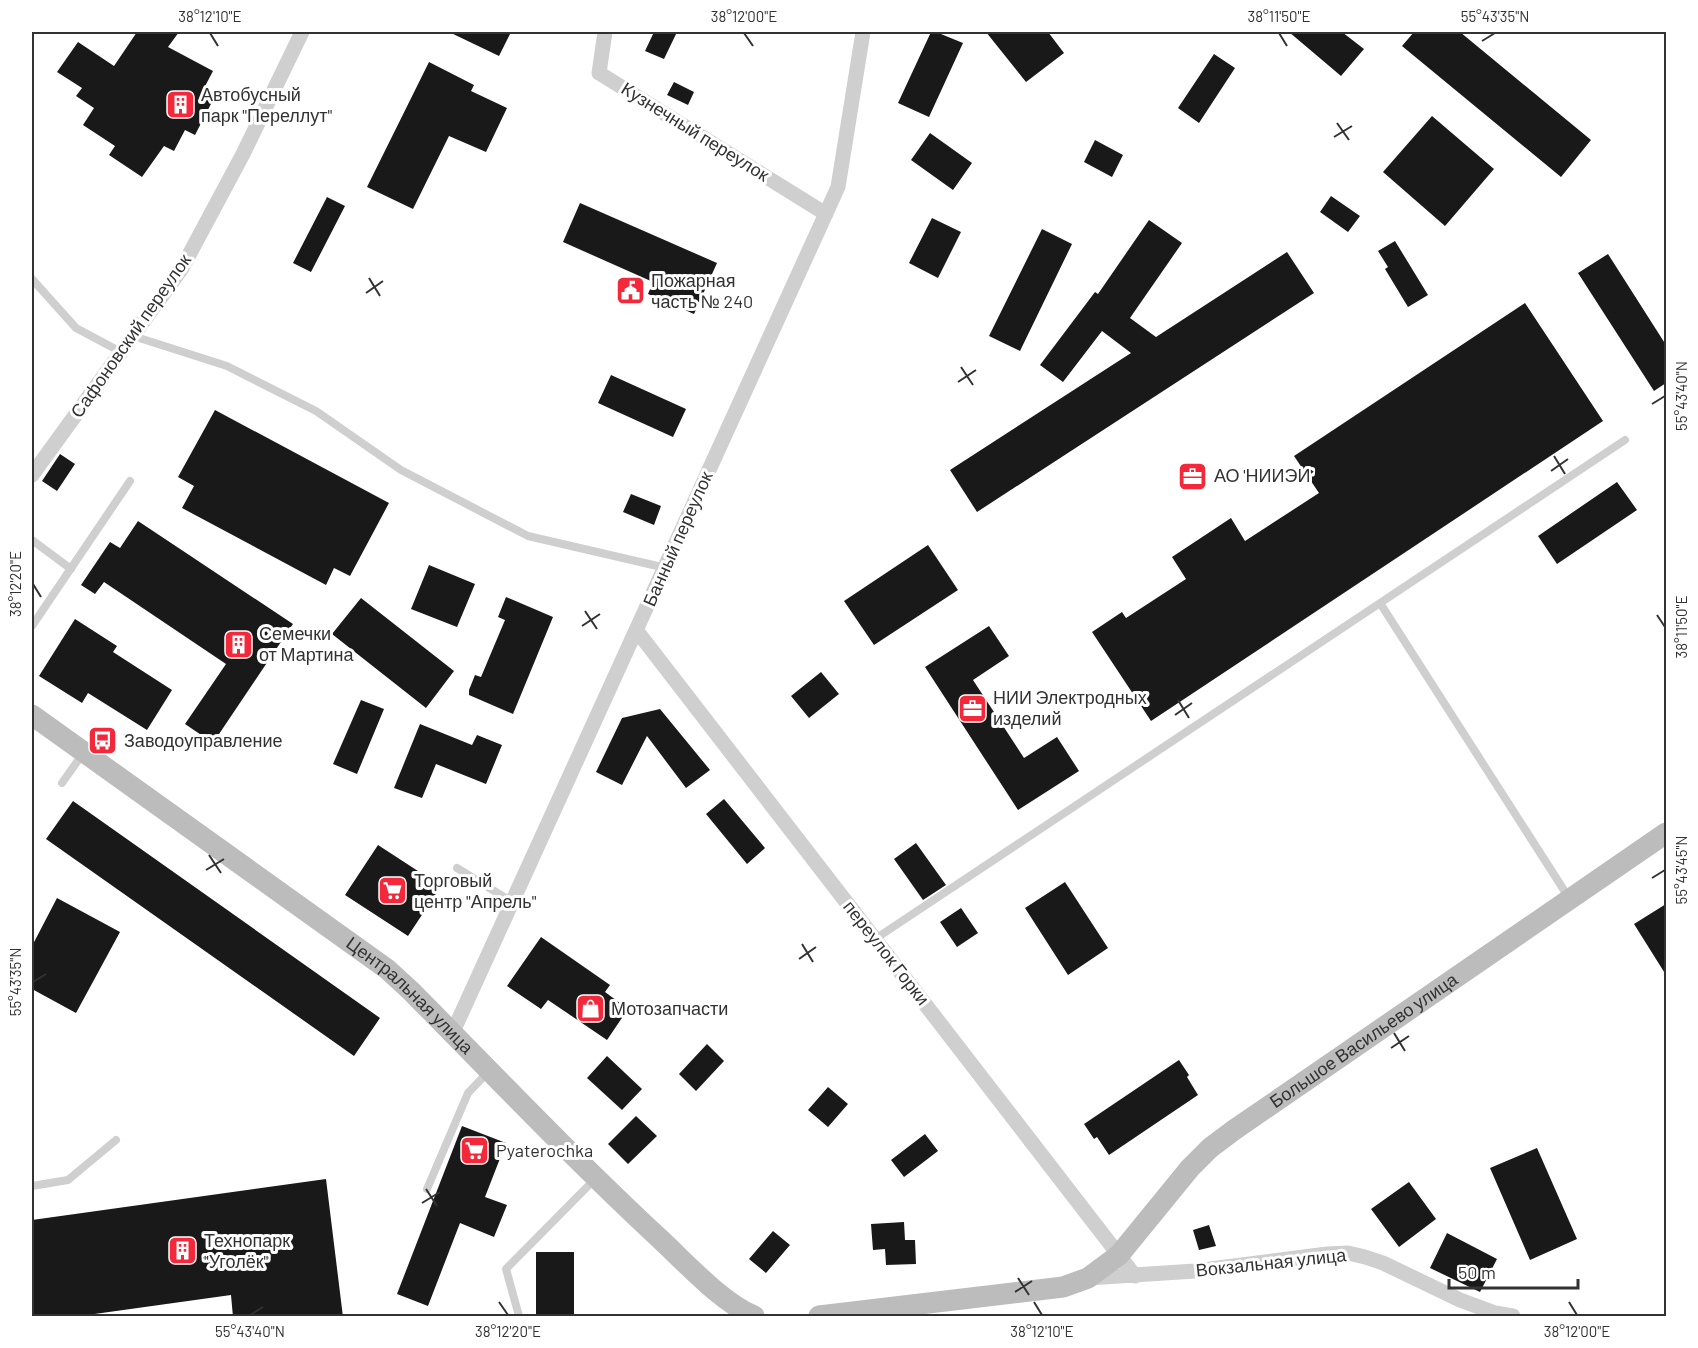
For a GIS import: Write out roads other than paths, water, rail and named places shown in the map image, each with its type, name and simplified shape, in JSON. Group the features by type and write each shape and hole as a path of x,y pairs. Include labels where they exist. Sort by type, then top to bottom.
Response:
{"main road":[{"name":"Центральная улица","path":"32,715 360,948 411,991 595,1179 708,1283 754,1317"},
{"name":"Большое Васильево улица","path":"1088,1278 1119,1255 1190,1168 1210,1148 1274,1101 1666,833"},
{"path":"819,1317 1063,1287 1088,1278"}],"street":[{"name":"Сафоновский переулок","path":"32,475 182,268 243,154 302,32"},
{"name":"Кузнечный переулок","path":"605,32 599,73 826,214"},
{"name":"Банный переулок","path":"452,1034 838,187 862,32"},
{"name":"переулок Горки","path":"637,631 1135,1276"},
{"name":"Вокзальная улица","path":"1088,1278 1195,1271 1348,1253 1383,1263 1460,1300 1513,1317"}],"lane":[{"path":"32,279 76,328 121,352"},
{"path":"133,336 227,366 316,411 401,470 528,536 666,568"},
{"path":"875,939 1625,440"},
{"path":"32,626 130,481"},
{"path":"32,540 70,569"},
{"path":"1380,603 1570,899"},
{"path":"62,783 84,752"},
{"path":"456,868 512,902"},
{"path":"427,1189 468,1093 489,1071"},
{"path":"32,1186 68,1180 116,1140"},
{"path":"519,1317 506,1269 595,1179"}],"place":[{"name":"Автобусный парк \"Переллут\"","path":"180,105"},
{"name":"Пожарная часть № 240","path":"630,291"},
{"name":"АО 'НИИЭИ'","path":"1193,476"},
{"name":"Семечки от Мартина","path":"238,644"},
{"name":"НИИ Электродных изделий","path":"972,708"},
{"name":"Заводоуправление","path":"103,741"},
{"name":"Торговый центр \"Апрель\"","path":"393,891"},
{"name":"Мотозапчасти","path":"590,1009"},
{"name":"Pyaterochka","path":"475,1151"},
{"name":"Технопарк \"Уголёк\"","path":"183,1251"}]}
